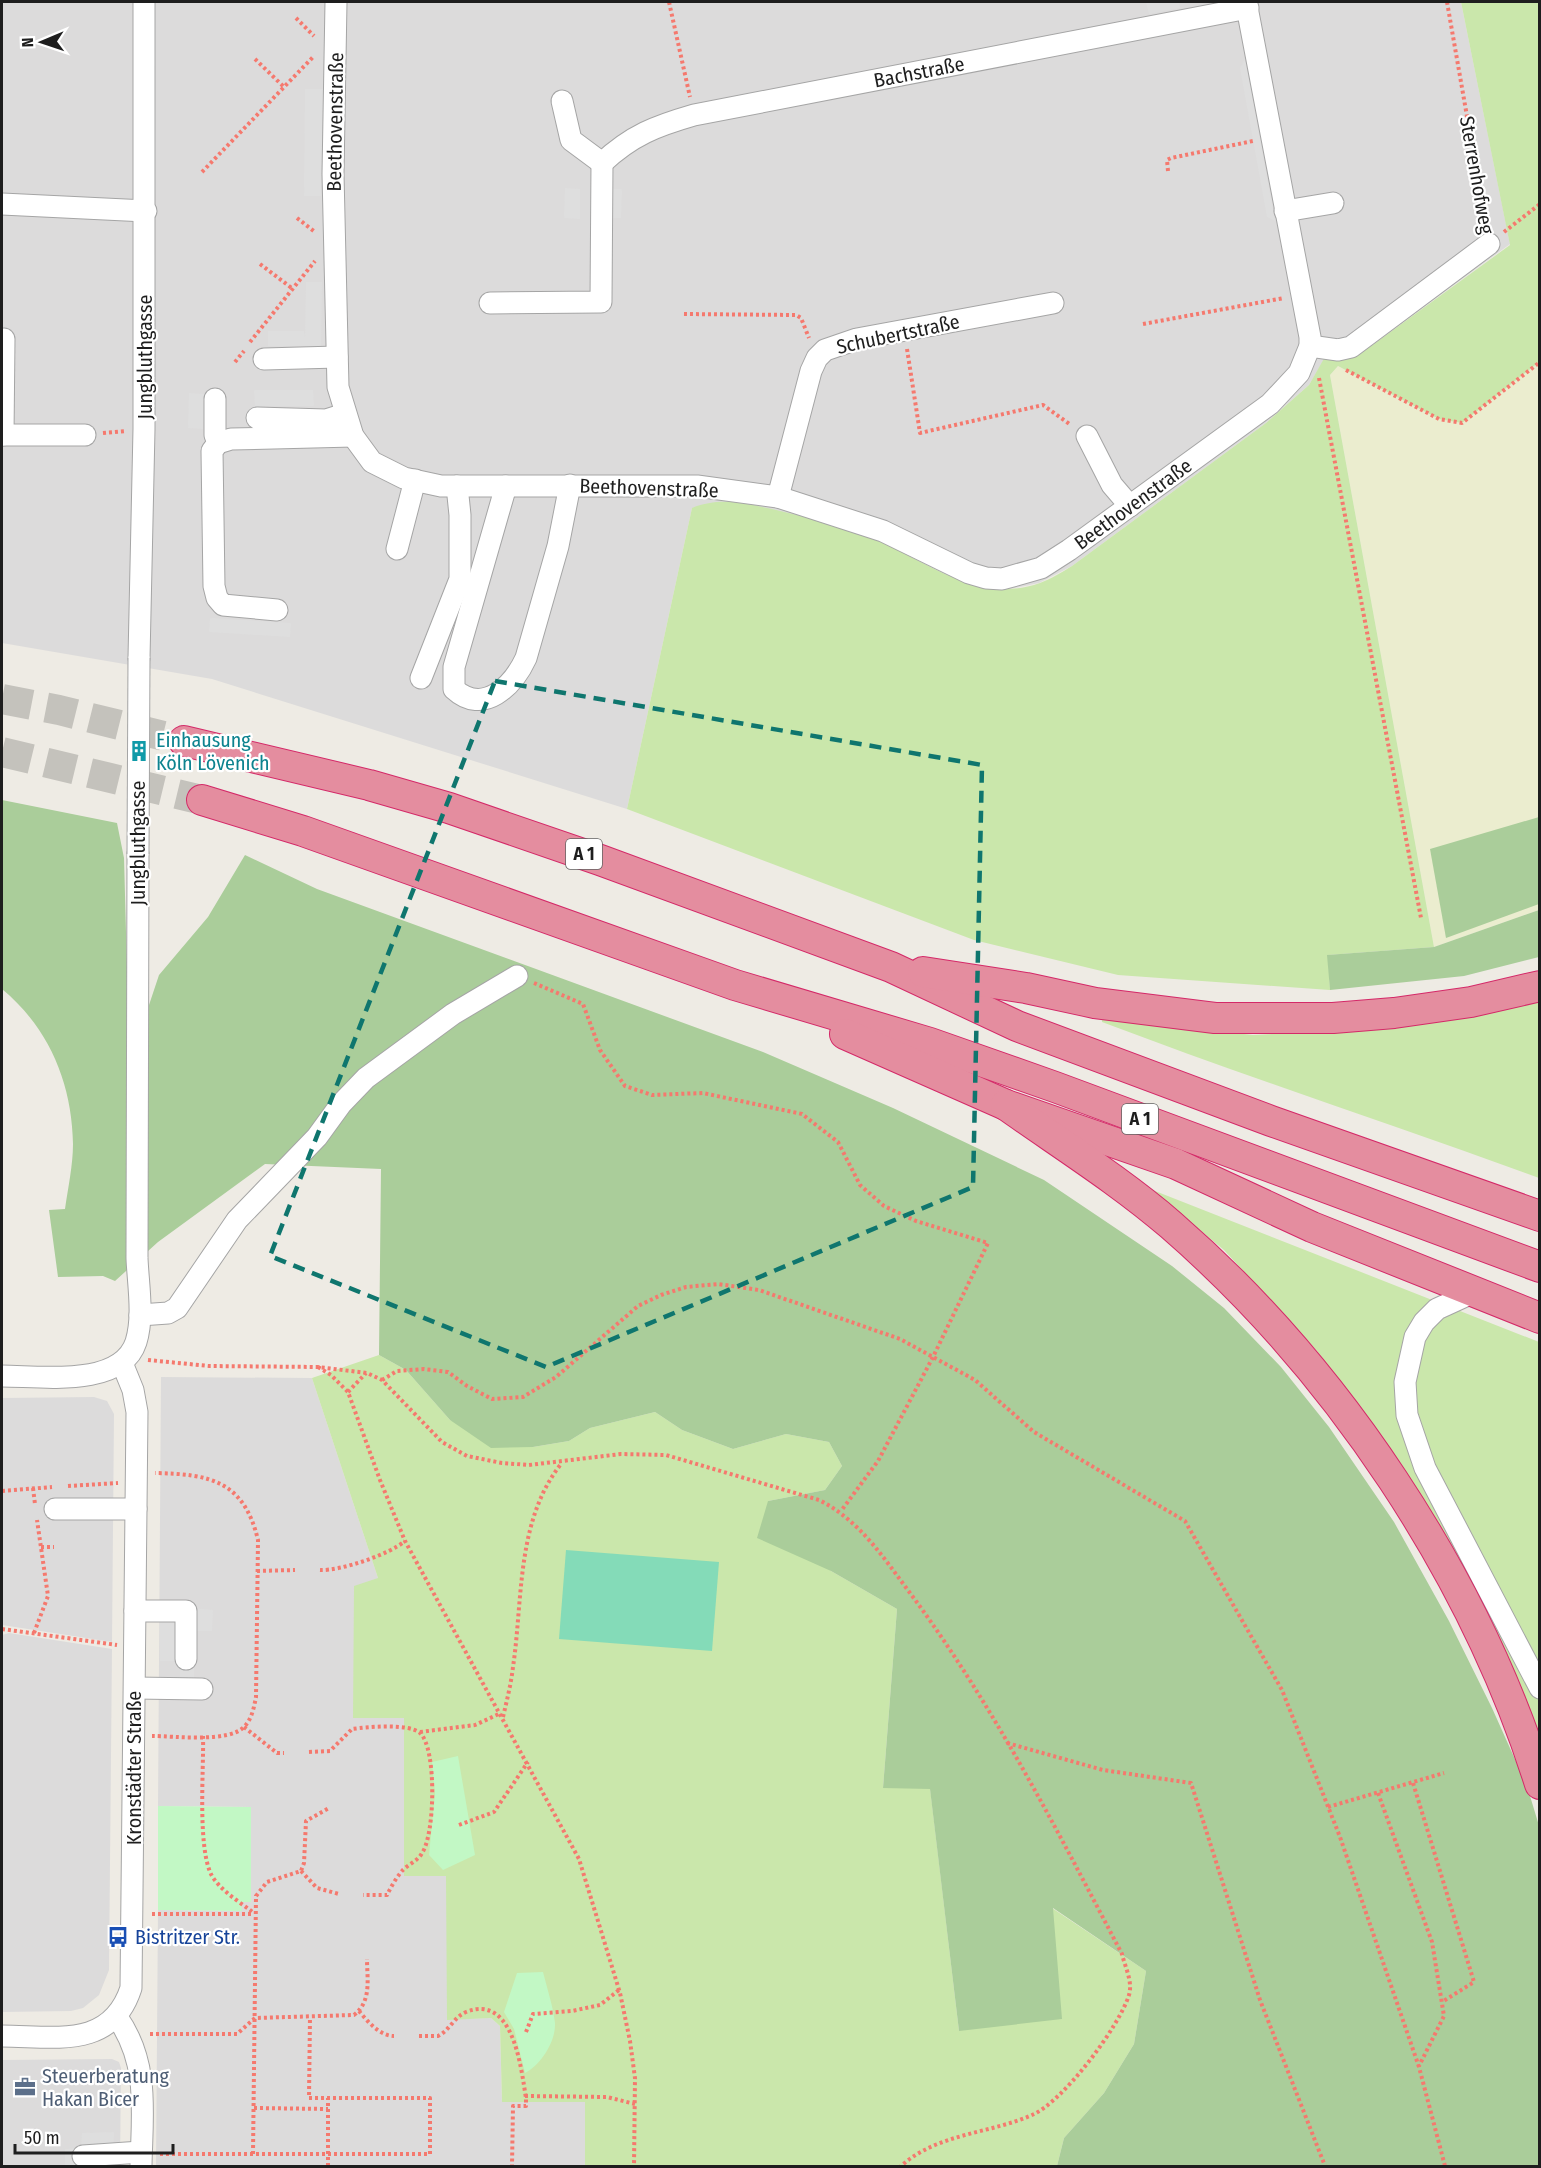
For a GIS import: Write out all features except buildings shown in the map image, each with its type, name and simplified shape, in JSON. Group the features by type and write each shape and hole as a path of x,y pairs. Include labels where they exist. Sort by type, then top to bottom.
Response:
{"highway":[{"name":"A 1","path":"184,741 369,785 449,808 708,898 891,966 1017,1026 1271,1121 1539,1216"},
{"name":"A 1","path":"202,800 324,839 735,985 930,1043 1539,1267"},
{"path":"891,966 1026,988 1095,1003 1215,1018 1333,1018 1394,1013 1471,1002 1539,986"},
{"path":"735,985 1006,1105 1176,1164 1312,1227 1539,1318"},
{"path":"1006,1105 1121,1186 1170,1225 1233,1284 1302,1358 1386,1470 1458,1590 1528,1748 1539,1784"}],"street":[{"name":"Jungbluthgasse","path":"126,1358 136,1341 140,1315 137,1258 138,854 146,211 144,2"},
{"name":"Beethovenstraße","path":"336,2 330,46 338,387 353,436 372,462 404,478 441,486 697,486 778,497 883,531 969,573 986,578 1002,579 1041,568 1270,404 1299,373 1308,352"},
{"path":"1247,5 1300,295 1308,352"},
{"name":"Bachstraße","path":"602,163 622,144 654,126 694,115 1247,5"},
{"path":"490,303 601,302 602,163 571,140 562,101"},
{"path":"1285,212 1334,203"},
{"path":"2,204 146,211"},
{"name":"Sterrenhofweg","path":"1308,352 1352,347 1489,244"},
{"name":"Schubertstraße","path":"778,497 811,371 817,358 835,346 1053,303"},
{"path":"4,339 2,435 85,435"},
{"path":"264,358 337,357"},
{"path":"215,399 215,435 218,443"},
{"path":"257,418 326,420 345,414"},
{"path":"277,610 223,605 217,598 214,586 212,451 218,443 231,439 353,436"},
{"path":"1087,436 1112,485 1130,506"},
{"path":"397,549 415,480"},
{"path":"506,486 454,667 454,689 462,696 474,701 490,698 506,688 518,675 526,658 558,546 570,485"},
{"path":"421,678 459,579 460,515 457,486"},
{"path":"140,1315 168,1313 177,1308 237,1220 317,1137 341,1104 366,1078 453,1014 517,976"},
{"path":"1472,1293 1437,1309 1419,1329 1407,1366 1407,1415 1425,1468 1539,1688"},
{"path":"2,1376 81,1375 111,1371 126,1358"},
{"name":"Kronstädter Straße","path":"123,2025 131,1988 134,1915 137,1412 126,1358"},
{"path":"55,1509 136,1509"},
{"path":"135,1611 186,1611 186,1659"},
{"path":"135,1689 202,1689"},
{"path":"2,2036 75,2036 123,2025 141,2072 141,2158 83,2156"}],"path":[{"path":"669,2 694,115"},
{"name":"Sterrenhofweg","path":"1447,2 1489,244"},
{"path":"202,172 284,87 330,46 296,18"},
{"path":"255,59 284,87"},
{"path":"1168,171 1167,160 1171,158 1271,138"},
{"path":"1489,244 1539,204"},
{"path":"235,362 324,249 334,248"},
{"path":"260,264 293,289"},
{"path":"1143,324 1300,295"},
{"path":"684,314 796,315 801,318 817,358"},
{"path":"904,331 920,433 1043,405 1087,436"},
{"path":"1308,352 1439,418 1462,423 1539,362"},
{"path":"1308,352 1323,386 1421,918"},
{"path":"85,435 144,429"},
{"path":"517,976 583,1004 600,1050 625,1086 652,1095 703,1093 760,1103 802,1114 838,1142 860,1185 884,1206 916,1221 988,1243 933,1357 878,1461 841,1511"},
{"path":"382,1380 397,1371 424,1369 448,1372 467,1386 492,1399 523,1396 556,1377 638,1306 686,1287 718,1284 759,1290 900,1338 975,1380 1034,1432 1185,1521 1282,1690 1328,1807 1419,2067 1445,2166"},
{"path":"126,1358 209,1366 318,1367 367,1373 382,1380 442,1442 467,1456 502,1463 529,1465 630,1454 666,1455 819,1500 841,1511 875,1546 947,1643 1039,1796 1122,1954 1129,1980 1129,1994 1106,2037 1057,2099 1034,2115 942,2142 923,2151 901,2166"},
{"path":"318,1367 331,1375 348,1392 405,1540 579,1859 619,1990 634,2062 634,2166"},
{"path":"348,1392 367,1373"},
{"path":"502,1715 513,1666 523,1565 534,1517 545,1490 561,1463"},
{"path":"135,1736 232,1734 244,1727 253,1713 256,1697 258,1540 253,1520 231,1489 199,1476 136,1473"},
{"path":"33,1488 48,1596 34,1633"},
{"path":"320,1570 333,1569 390,1551 405,1540"},
{"path":"41,1547 54,1547"},
{"path":"257,1571 295,1570"},
{"path":"47,1588 54,1588"},
{"path":"2,1629 112,1645 135,1645"},
{"path":"419,1732 475,1725 502,1715"},
{"path":"244,1727 277,1753 284,1753"},
{"path":"309,1752 330,1751 352,1729 410,1728 419,1732 425,1740 432,1780 427,1843 422,1855 401,1871 387,1895 363,1895"},
{"path":"203,1736 204,1845 211,1874 225,1890 255,1914"},
{"path":"1007,1743 1103,1770 1191,1784 1260,2000 1325,2166"},
{"path":"459,1825 494,1812 528,1762"},
{"path":"1328,1807 1444,1773"},
{"path":"1413,1783 1474,1982 1442,2002"},
{"path":"1378,1793 1432,1942 1442,2002 1444,2016 1419,2067"},
{"path":"301,1871 304,1863 306,1821 328,1808"},
{"path":"253,2154 256,1896 267,1882 301,1871"},
{"path":"301,1871 317,1888 339,1894"},
{"path":"134,1915 255,1914"},
{"path":"123,2025 237,2034 255,2018 347,2017 359,2011 368,1996 367,1959"},
{"path":"526,2032 533,2014 600,2006 619,1990"},
{"path":"419,2036 438,2036 463,2013 473,2010 494,2012 502,2019 513,2038 525,2096 525,2106 513,2106 512,2166"},
{"path":"359,2011 377,2029 388,2036 394,2036"},
{"path":"141,2158 253,2154 430,2154 430,2098 309,2098 310,2017"},
{"path":"525,2096 607,2097 635,2103"},
{"path":"328,2098 328,2166"},
{"path":"254,2108 328,2109"}],"highlighted area":[{"path":"495,681 982,765 973,1187 546,1367 270,1256"}],"shaded area":[{"path":"2,2 1461,2 1510,244 1356,357 1326,356 1309,385 1266,423 1072,566 1039,583 1010,589 982,588 946,575 869,537 692,508 627,809 212,679 2,643"},
{"path":"1146,2 1179,2 1180,8 1149,14"},
{"path":"1245,59 1275,221 1267,217 1240,68"},
{"path":"305,89 323,89 321,196 304,196"},
{"path":"565,188 580,189 580,219 564,218"},
{"path":"605,189 622,189 621,218 605,218"},
{"path":"306,282 322,282 321,346 268,346 268,331 304,331 305,337"},
{"path":"254,390 313,390 314,406 255,406"},
{"path":"189,393 204,394 203,429 188,428"},
{"path":"210,618 291,623 290,637 209,632"},
{"path":"161,1377 312,1378 378,1578 353,1717 404,1718 404,1876 447,1876 447,2019 491,2018 500,2026 502,2102 585,2102 585,2166 156,2166 158,1910 241,1911 241,1901 250,1902 251,1807 158,1806"},
{"path":"94,1397 107,1401 114,1414 112,1642 2,1625 2,1398"},
{"path":"160,1605 213,1610 212,1631 194,1631 194,1678 180,1678 180,1661 160,1661"},
{"path":"9,1633 112,1649 109,1970 99,1995 83,2008 71,2011 2,2012 2,1635"},
{"path":"112,2059 119,2062 121,2068 120,2166 2,2166 2,2060"},
{"path":"114,2132 113,2166 65,2166 65,2149 81,2148 82,2133"}],"green space":[{"path":"1461,2 1539,2 1539,362 1462,423 1439,419 1338,366 1330,375 1434,947 1328,955 1330,990 1118,975 974,940 627,809 692,508 722,502 772,509 857,532 930,567 972,584 994,588 1017,588 1040,583 1072,566 1266,423 1309,385 1326,355 1356,357 1510,245"},
{"path":"1539,362 1539,910 1434,947 1330,375 1338,366 1439,419 1462,423"},
{"path":"2,800 117,823 124,858 128,1006 148,1008 159,975 208,917 245,855 317,889 763,1052 893,1108 1044,1180 1172,1266 1224,1308 1281,1367 1329,1427 1394,1522 1449,1621 1527,1786 1540,1829 1539,2166 1057,2166 1064,2138 1104,2093 1134,2044 1146,1971 1053,1908 1062,2019 959,2031 930,1789 883,1788 897,1609 831,1571 757,1538 768,1501 825,1490 842,1466 829,1442 786,1434 733,1449 682,1430 655,1412 590,1428 569,1441 533,1447 491,1448 450,1420 406,1370 379,1355 381,1169 265,1164 158,1242 115,1281 103,1276 58,1277 49,1210 65,1209 72,1160 72,1121 62,1078 45,1039 19,1004 2,989"},
{"path":"1539,817 1539,904 1446,938 1430,849"},
{"path":"1539,910 1539,957 1464,976 1330,990 1327,955 1434,947"},
{"path":"1539,998 1539,1178 1102,1022 1102,1018 1253,1035 1346,1030"},
{"path":"1150,1189 1539,1342 1539,1742 1490,1616 1317,1351 1224,1250"},
{"path":"379,1355 406,1370 450,1420 533,1447 569,1441 590,1428 655,1412 682,1430 733,1449 786,1434 829,1442 842,1466 825,1490 768,1501 831,1571 897,1609 883,1788 930,1788 959,2031 1052,1908 1146,1971 1134,2044 1104,2093 1064,2138 1057,2166 585,2166 585,2102 502,2102 500,2026 491,2018 447,2020 446,1876 404,1876 404,1718 353,1718 354,1586 378,1578 312,1378"},
{"path":"566,1550 719,1562 712,1651 559,1639"},
{"path":"458,1756 475,1855 443,1870 429,1855 435,1793 432,1762"},
{"path":"158,1806 251,1807 251,1902 241,1902 242,1911 158,1910"},
{"path":"543,1972 553,2010 555,2030 542,2058 525,2073 514,2029 504,2012 517,1973"}],"tunnel":[{"path":"2,699 59,710 184,741"},
{"path":"2,752 202,800"}],"place":[{"name":"Einhausung Köln Lövenich","path":"139,751"},
{"name":"Bistritzer Str.","path":"118,1937"},
{"name":"Steuerberatung Hakan Bicer","path":"25,2087"}]}
